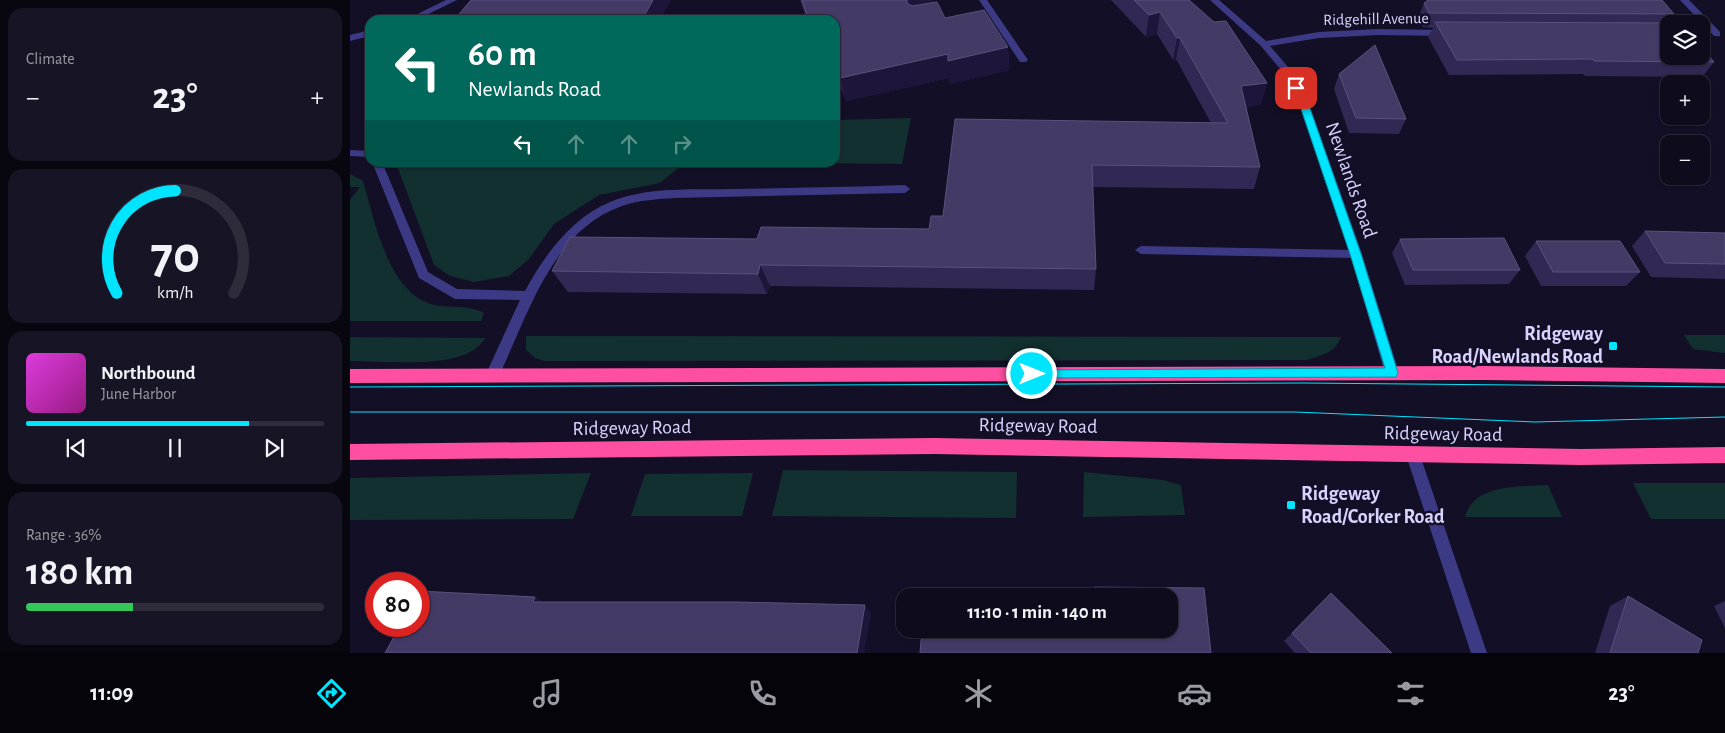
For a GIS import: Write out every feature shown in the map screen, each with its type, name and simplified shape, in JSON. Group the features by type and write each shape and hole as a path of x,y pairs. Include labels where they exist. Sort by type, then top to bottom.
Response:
{"highway":[{"path":"350,376 1392,373 1725,376"},
{"name":"Ridgeway Road","path":"350,452 936,446 1582,457 1725,455"}],"street":[{"path":"420,15 452,0"},
{"path":"983,0 984,12 1023,60"},
{"name":"Newlands Road","path":"1214,0 1264,44 1290,75 1303,100 1356,254 1392,373"},
{"path":"1684,0 1721,34"},
{"name":"Ridgehill Avenue","path":"1264,44 1319,35 1378,32 1456,32"},
{"path":"350,38 365,35"},
{"path":"350,153 365,154"},
{"path":"379,167 423,275 455,294 528,296"},
{"path":"492,376 528,296 554,253 580,226 606,208 640,198 675,194 905,189"},
{"path":"1140,250 1356,254"},
{"path":"1413,455 1479,653"}],"green space":[{"path":"911,118 902,164 840,163 840,120"},
{"path":"398,167 680,167 660,183 599,195 554,224 529,259 509,276 474,282 450,276 434,265"},
{"path":"350,174 363,181 384,250 392,268 402,283 414,295 428,303 470,308 484,313 481,321 350,321 350,200 360,187 350,187"},
{"path":"1684,335 1725,335 1725,353 1693,349"},
{"path":"526,336 1341,337 1332,350 1307,360 545,361 535,358 526,350"},
{"path":"350,337 486,338 474,350 445,360 396,362 350,361"},
{"path":"783,470 1017,472 1016,518 772,516"},
{"path":"1084,472 1163,480 1181,485 1185,515 1083,517"},
{"path":"591,473 573,519 350,520 350,478"},
{"path":"753,473 742,516 631,516 645,474"},
{"path":"1633,483 1725,483 1725,519 1651,519"},
{"path":"1548,485 1562,517 1465,517 1470,506 1488,492 1512,487"}],"building":[{"path":"471,0 653,0 645,15 458,15"},
{"path":"802,0 907,0 907,3 912,6 937,2 945,18 984,10 1008,47 948,61 948,54 840,78 840,15 807,15"},
{"path":"1134,0 1189,0 1214,22 1226,21 1267,83 1241,86 1260,167 1092,165 1096,269 760,265 758,274 552,271 570,237 757,239 761,227 929,229 931,216 943,216 955,119 1228,123 1180,38 1177,38 1160,12 1149,15"},
{"path":"1428,0 1662,0 1674,14 1429,13 1424,3"},
{"path":"1435,22 1660,23 1660,62 1594,61 1593,59 1457,60"},
{"path":"1375,45 1406,119 1356,118 1339,74"},
{"path":"1645,231 1725,233 1725,264 1665,263"},
{"path":"1504,238 1520,270 1413,270 1400,239"},
{"path":"1536,241 1620,241 1640,272 1553,272"},
{"path":"1094,587 1204,588 1211,653 920,653 921,638 1178,638 1178,588"},
{"path":"430,592 535,597 533,602 735,602 865,605 857,653 385,653 394,637 430,637"},
{"path":"1331,593 1392,653 1311,653 1292,633"},
{"path":"1628,596 1702,640 1698,653 1610,653"}],"tram line":[{"path":"350,387 1304,383 1725,387"},
{"path":"350,412 1295,412 1535,422 1725,417"}],"place":[{"name":"Ridgeway Road/Newlands Road","path":"1613,346"},
{"name":"Ridgeway Road/Corker Road","path":"1291,505"}],"route":[{"path":"1032,374 1392,373 1356,254 1303,100 1296,88"}]}
